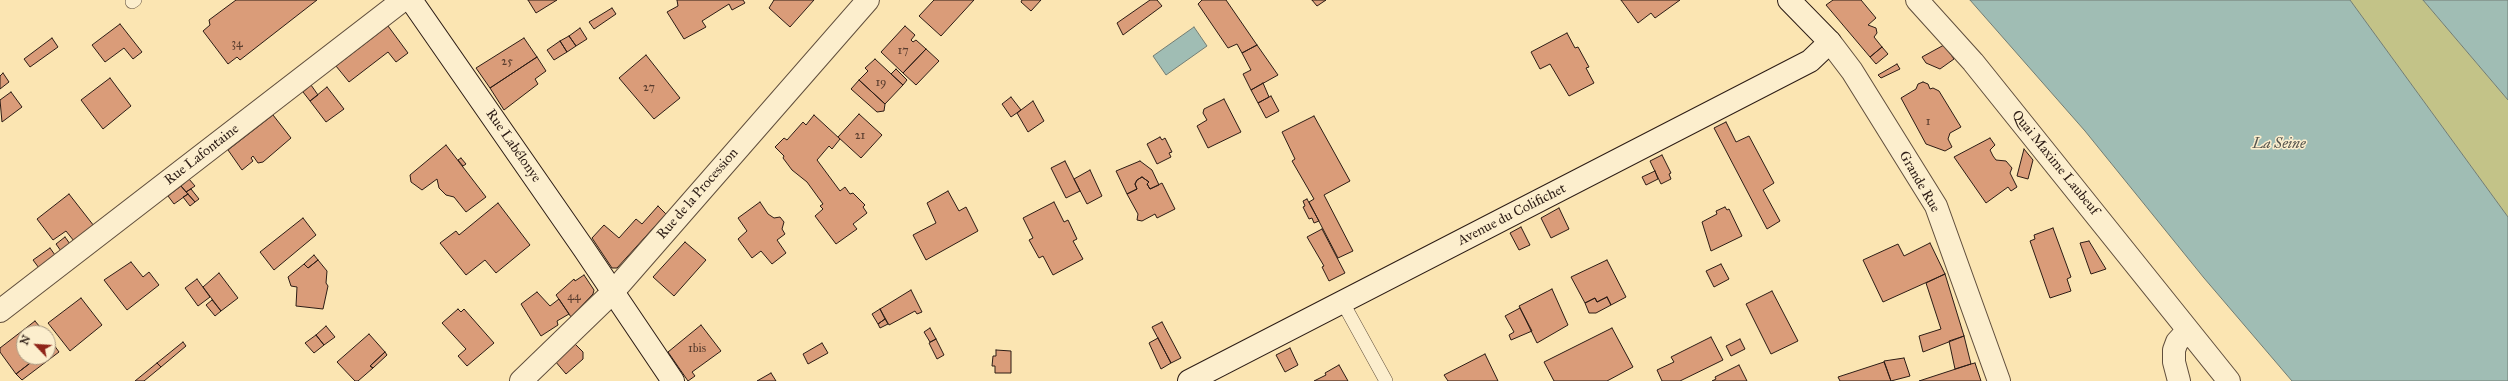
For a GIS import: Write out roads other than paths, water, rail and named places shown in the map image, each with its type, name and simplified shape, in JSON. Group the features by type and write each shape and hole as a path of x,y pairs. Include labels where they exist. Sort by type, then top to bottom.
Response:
{"street":[{"name":"Rue Lafontaine","path":"0,311 403,0"},
{"name":"Rue Labélonye","path":"411,0 584,249 672,381"},
{"name":"Rue de la Procession","path":"520,381 612,293 868,0"},
{"name":"Grande Rue","path":"1789,0 1830,42 1852,71 1936,206 1999,381"},
{"name":"Quai Maxime Laubeuf","path":"1917,0 1973,62 2044,148 2229,381"},
{"name":"Avenue du Colifichet","path":"1188,381 1343,303 1810,61 1830,42"},
{"path":"2179,381 2174,362 2174,350 2177,342 2187,330"}],"lane":[{"path":"1343,303 1386,381"}],"water":[{"name":"La Seine","path":"1970,0 2350,0 2508,217 2508,381 2292,381 2204,278 2085,131"},
{"path":"2423,0 2508,0 2508,100"},
{"path":"1194,27 1207,46 1166,75 1153,56"}]}
